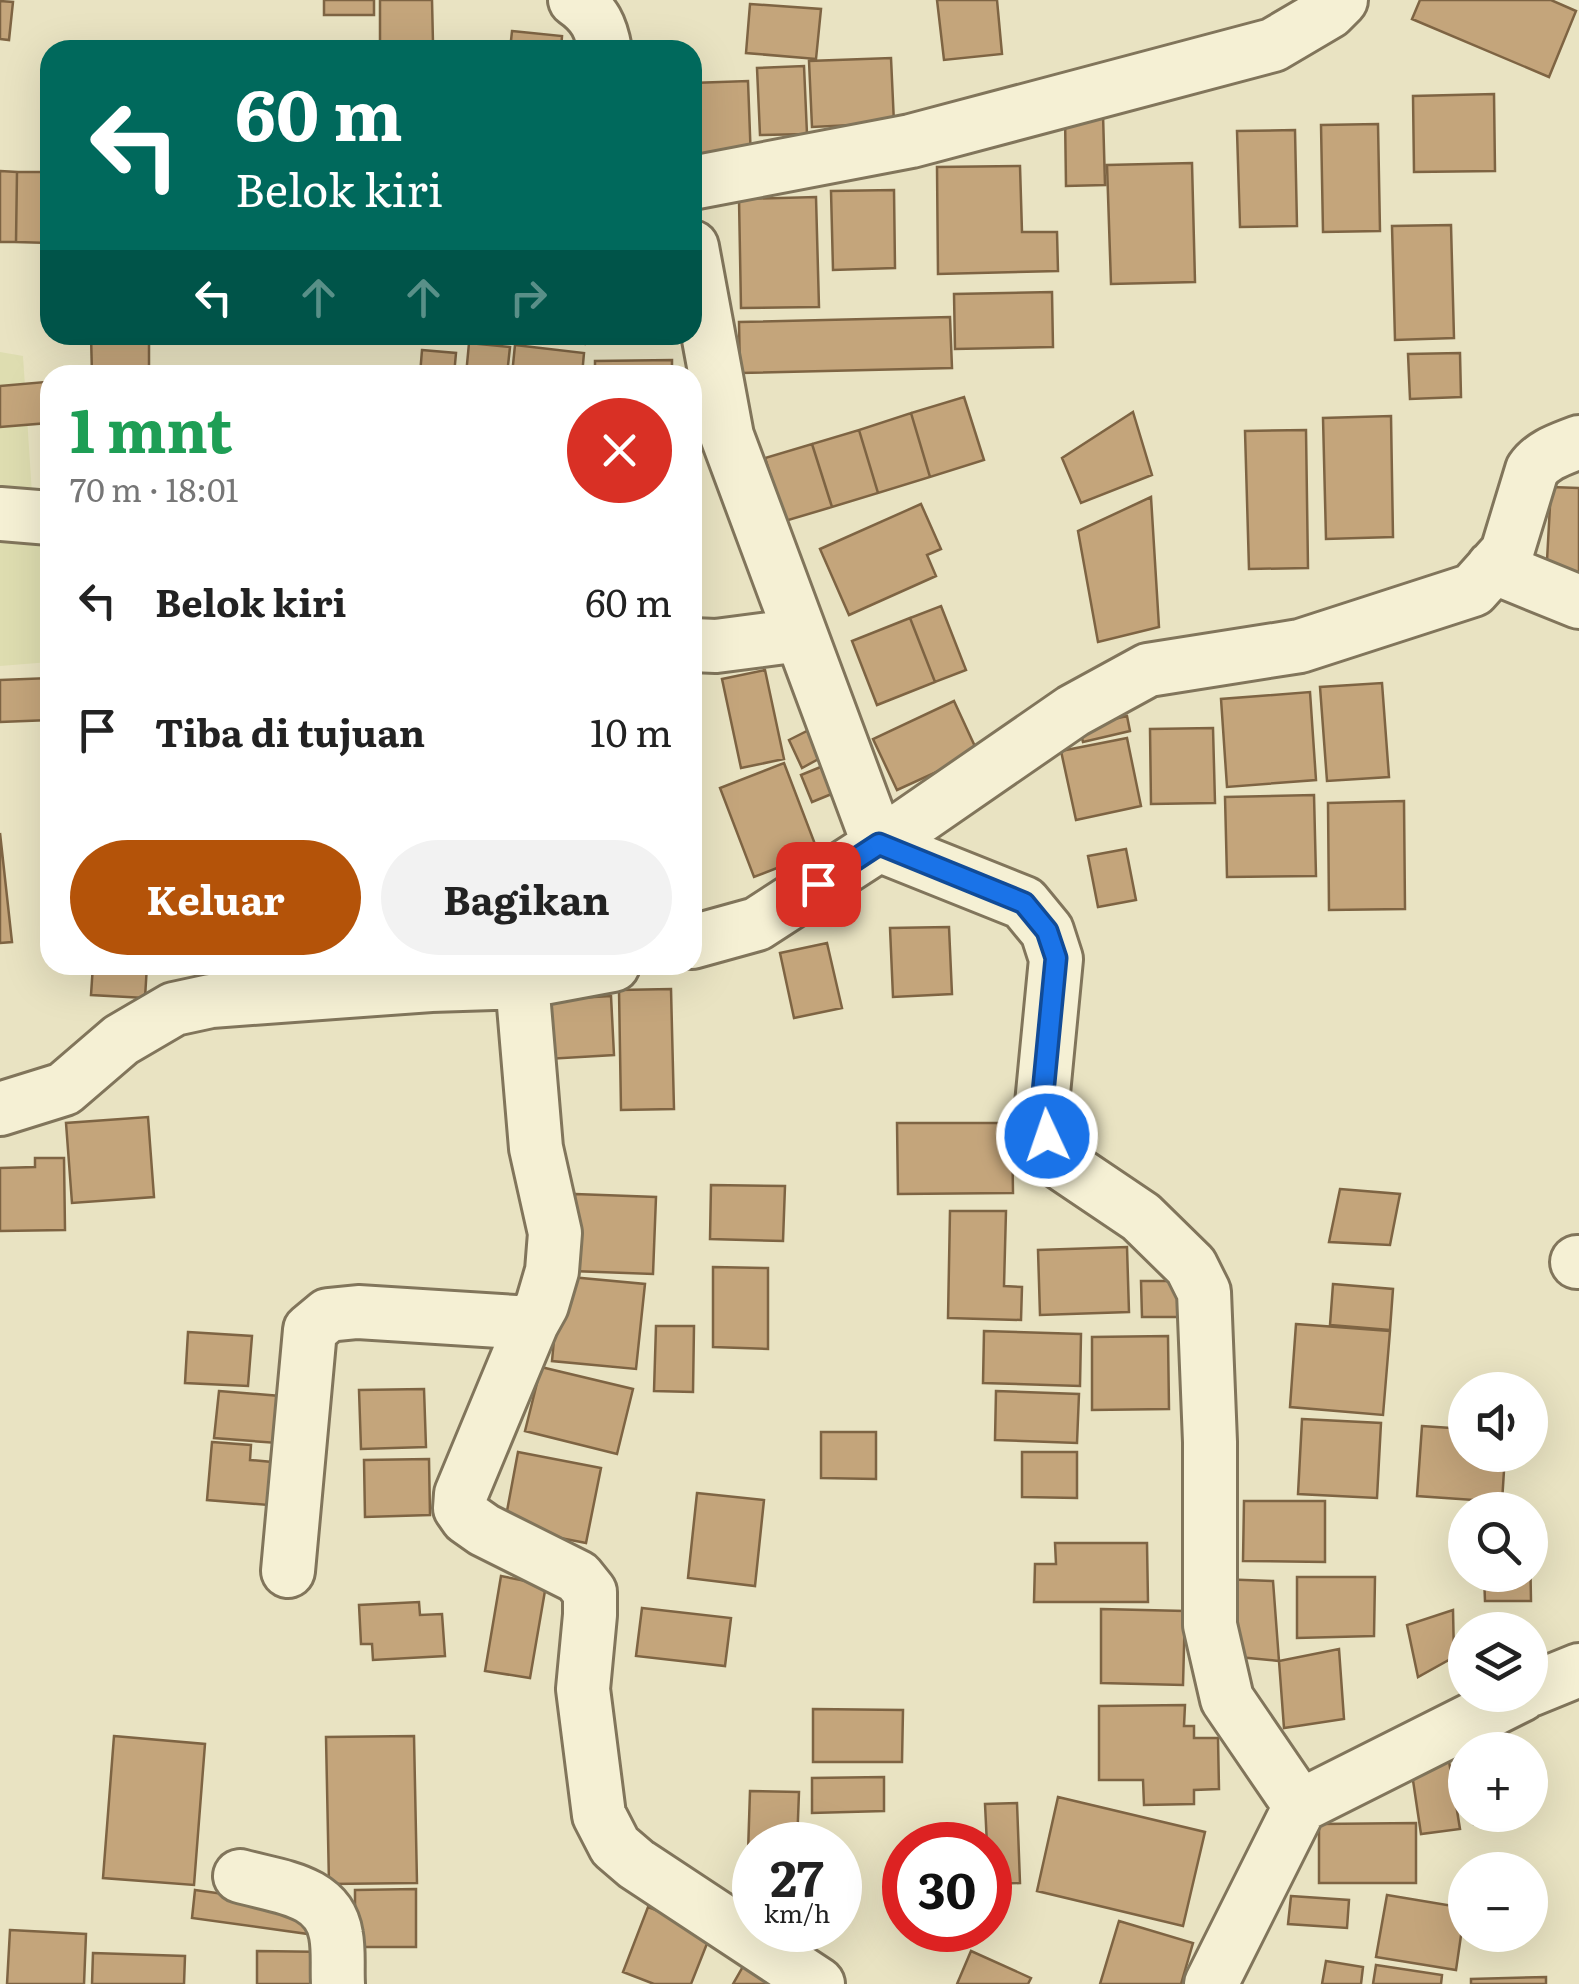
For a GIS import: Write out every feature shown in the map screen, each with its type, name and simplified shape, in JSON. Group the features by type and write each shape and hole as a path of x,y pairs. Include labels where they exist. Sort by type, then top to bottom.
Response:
{"street":[{"path":"576,0 594,16 603,40"},
{"path":"702,181 911,142 1273,44 1328,12 1341,0"},
{"path":"702,301 727,436 879,844 1024,903 1047,931 1056,958 1041,1114 1052,1157 1141,1217 1191,1266 1204,1292 1210,1442 1210,1625 1227,1699 1300,1806"},
{"path":"702,939 756,924 1073,711 1148,670 1300,646 1473,590 1507,552 1537,462 1579,442"},
{"path":"0,514 40,517"},
{"path":"1492,567 1579,602"},
{"path":"702,646 800,634"},
{"path":"0,1108 64,1089 122,1040 173,987 211,1000 522,982 559,975"},
{"path":"522,982 536,1148 555,1233 552,1272 542,1306 461,1494 460,1508 484,1530 578,1577 590,1592 582,1689 600,1815 616,1846 636,1864 818,1984"},
{"path":"288,1570 310,1330 328,1315 358,1312 532,1322"},
{"path":"1548,1683 1579,1670"},
{"path":"1211,1984 1300,1806 1487,1712"},
{"path":"240,1876 313,1896 328,1912 336,1934 338,1984"}],"green space":[{"path":"0,352 23,356 33,509 40,509 40,663 0,666"}],"building":[{"path":"324,0 374,0 374,15 324,15"},
{"path":"380,0 432,0 433,40 380,40"},
{"path":"937,0 997,0 1002,54 944,60"},
{"path":"1420,0 1551,0 1576,11 1549,77 1412,19"},
{"path":"0,1 13,2 9,40 0,39"},
{"path":"750,4 821,9 816,59 746,53"},
{"path":"512,31 562,36 562,40 511,40"},
{"path":"891,58 894,123 812,127 809,61"},
{"path":"804,66 807,134 760,135 757,68"},
{"path":"748,81 751,161 702,163 702,83"},
{"path":"1494,94 1495,171 1414,172 1413,96"},
{"path":"1065,114 1103,114 1105,185 1066,186"},
{"path":"1378,124 1380,231 1323,232 1321,125"},
{"path":"1295,130 1297,226 1240,227 1237,131"},
{"path":"1192,163 1195,282 1111,284 1107,165"},
{"path":"1020,166 1022,232 1057,232 1058,271 938,274 937,167"},
{"path":"0,171 17,172 16,242 0,242"},
{"path":"17,172 40,172 40,243 16,242"},
{"path":"894,190 895,268 833,270 831,191"},
{"path":"816,197 819,307 741,308 739,199"},
{"path":"1451,225 1454,338 1395,340 1392,226"},
{"path":"1052,292 1053,347 955,349 954,294"},
{"path":"950,317 952,368 740,373 739,322"},
{"path":"91,345 149,345 149,365 92,365"},
{"path":"469,345 510,347 508,365 467,365"},
{"path":"515,345 584,353 583,365 513,365"},
{"path":"422,350 456,353 455,365 421,365"},
{"path":"1460,353 1461,397 1410,399 1408,354"},
{"path":"672,360 672,365 595,365 595,361"},
{"path":"40,382 40,424 0,427 0,386"},
{"path":"964,397 984,460 930,477 911,413"},
{"path":"1133,412 1152,475 1081,503 1062,458"},
{"path":"911,413 930,477 878,493 859,430"},
{"path":"1391,416 1393,537 1326,539 1323,418"},
{"path":"859,430 878,493 832,507 812,444"},
{"path":"1306,430 1308,568 1249,569 1245,431"},
{"path":"812,444 832,507 785,521 765,458"},
{"path":"1551,487 1579,488 1579,581 1546,579"},
{"path":"1151,497 1159,627 1098,642 1078,531"},
{"path":"921,504 941,549 927,555 936,576 849,615 820,549"},
{"path":"941,606 966,670 935,682 910,618"},
{"path":"910,618 935,682 877,705 852,641"},
{"path":"765,670 784,759 741,768 722,679"},
{"path":"40,678 40,720 0,722 0,680"},
{"path":"1382,683 1389,777 1327,781 1320,687"},
{"path":"1310,692 1316,780 1227,787 1221,699"},
{"path":"954,701 978,753 897,790 873,739"},
{"path":"1127,716 1130,731 1083,742 1079,727"},
{"path":"1213,728 1215,803 1151,804 1150,729"},
{"path":"811,729 824,756 802,768 789,740"},
{"path":"1127,738 1141,806 1076,820 1061,751"},
{"path":"784,763 818,852 754,877 720,788"},
{"path":"828,764 839,791 812,802 801,775"},
{"path":"1314,795 1316,876 1227,877 1225,797"},
{"path":"1404,801 1405,909 1329,910 1328,803"},
{"path":"0,833 12,942 0,943"},
{"path":"1126,849 1136,900 1098,907 1088,856"},
{"path":"949,927 952,994 893,997 890,928"},
{"path":"827,943 842,1008 794,1018 780,953"},
{"path":"92,975 146,975 145,998 91,995"},
{"path":"671,989 674,1109 621,1110 619,990"},
{"path":"611,996 614,1055 547,1059 544,1000"},
{"path":"148,1117 154,1197 72,1203 66,1123"},
{"path":"897,1123 1012,1123 1013,1193 898,1194"},
{"path":"35,1158 64,1158 65,1230 0,1231 0,1168 35,1167"},
{"path":"711,1185 785,1186 783,1241 710,1239"},
{"path":"1340,1189 1400,1194 1390,1245 1329,1242"},
{"path":"575,1194 656,1197 653,1274 572,1271"},
{"path":"950,1211 1006,1211 1004,1286 1022,1287 1021,1320 948,1318"},
{"path":"1127,1247 1129,1312 1040,1315 1038,1250"},
{"path":"713,1267 768,1268 768,1349 713,1347"},
{"path":"560,1276 645,1284 636,1369 552,1361"},
{"path":"1141,1281 1179,1281 1179,1317 1142,1317"},
{"path":"1333,1284 1393,1289 1390,1330 1330,1325"},
{"path":"1296,1324 1390,1331 1383,1415 1290,1407"},
{"path":"656,1326 694,1326 693,1392 654,1391"},
{"path":"984,1331 1081,1334 1080,1386 983,1383"},
{"path":"188,1332 252,1336 248,1386 185,1383"},
{"path":"1168,1336 1169,1409 1092,1410 1092,1337"},
{"path":"541,1367 633,1389 617,1454 525,1431"},
{"path":"424,1389 426,1447 361,1449 359,1390"},
{"path":"219,1391 280,1396 277,1443 214,1438"},
{"path":"996,1391 1079,1394 1077,1443 995,1440"},
{"path":"1302,1419 1381,1423 1377,1498 1298,1494"},
{"path":"1422,1426 1448,1428 1448,1472 1504,1472 1503,1492 1448,1492 1448,1498 1417,1496"},
{"path":"821,1432 876,1432 876,1479 821,1478"},
{"path":"212,1442 251,1445 250,1460 272,1462 268,1505 207,1500"},
{"path":"518,1452 601,1468 586,1543 504,1527"},
{"path":"1022,1452 1077,1452 1077,1498 1022,1497"},
{"path":"429,1459 430,1515 365,1517 364,1460"},
{"path":"697,1493 764,1500 755,1586 688,1578"},
{"path":"1244,1501 1325,1501 1325,1562 1243,1561"},
{"path":"1055,1543 1147,1543 1148,1602 1034,1602 1035,1564 1056,1564"},
{"path":"501,1576 546,1585 530,1678 485,1671"},
{"path":"1297,1577 1375,1577 1374,1636 1297,1638"},
{"path":"1218,1579 1273,1581 1279,1661 1228,1656"},
{"path":"1485,1592 1531,1592 1531,1601 1485,1601"},
{"path":"419,1602 420,1615 442,1614 445,1656 373,1660 372,1644 361,1644 359,1605"},
{"path":"642,1608 731,1618 725,1666 636,1656"},
{"path":"1101,1609 1185,1611 1183,1685 1101,1683"},
{"path":"1453,1610 1448,1612 1448,1660 1418,1677 1407,1625"},
{"path":"1339,1649 1344,1719 1284,1728 1279,1661"},
{"path":"1185,1705 1184,1726 1194,1726 1194,1738 1218,1738 1219,1789 1194,1790 1194,1804 1144,1805 1143,1780 1099,1780 1099,1706"},
{"path":"813,1709 903,1710 902,1762 813,1762"},
{"path":"114,1736 205,1744 194,1885 103,1878"},
{"path":"414,1736 417,1883 329,1884 326,1737"},
{"path":"1448,1761 1448,1831 1421,1834 1411,1767"},
{"path":"884,1777 884,1811 812,1813 812,1778"},
{"path":"750,1791 799,1792 798,1822 749,1822"},
{"path":"1058,1797 1205,1832 1183,1926 1037,1891"},
{"path":"1017,1803 1020,1883 1012,1883 1012,1822 986,1822 985,1804"},
{"path":"1416,1823 1416,1883 1319,1883 1319,1824"},
{"path":"416,1889 416,1947 355,1947 355,1890"},
{"path":"195,1890 311,1906 308,1934 192,1918"},
{"path":"1387,1895 1448,1905 1448,1952 1459,1952 1456,1970 1376,1957"},
{"path":"1291,1896 1349,1900 1347,1928 1288,1924"},
{"path":"648,1907 712,1931 691,1984 654,1984 623,1972"},
{"path":"1119,1921 1193,1943 1181,1984 1100,1984"},
{"path":"10,1930 86,1934 84,1984 7,1984"},
{"path":"257,1951 330,1952 329,1984 257,1984"},
{"path":"971,1952 1031,1978 1028,1984 957,1984"},
{"path":"93,1953 185,1956 184,1984 92,1984"},
{"path":"749,1956 800,1984 733,1984"},
{"path":"1326,1961 1363,1967 1361,1984 1322,1984"},
{"path":"1376,1965 1442,1975 1441,1984 1373,1984"},
{"path":"1546,1977 1546,1984 1471,1984 1471,1979"}],"route":[{"path":"818,884 879,844 1024,903 1047,931 1056,958 1041,1114 1047,1136"}]}
